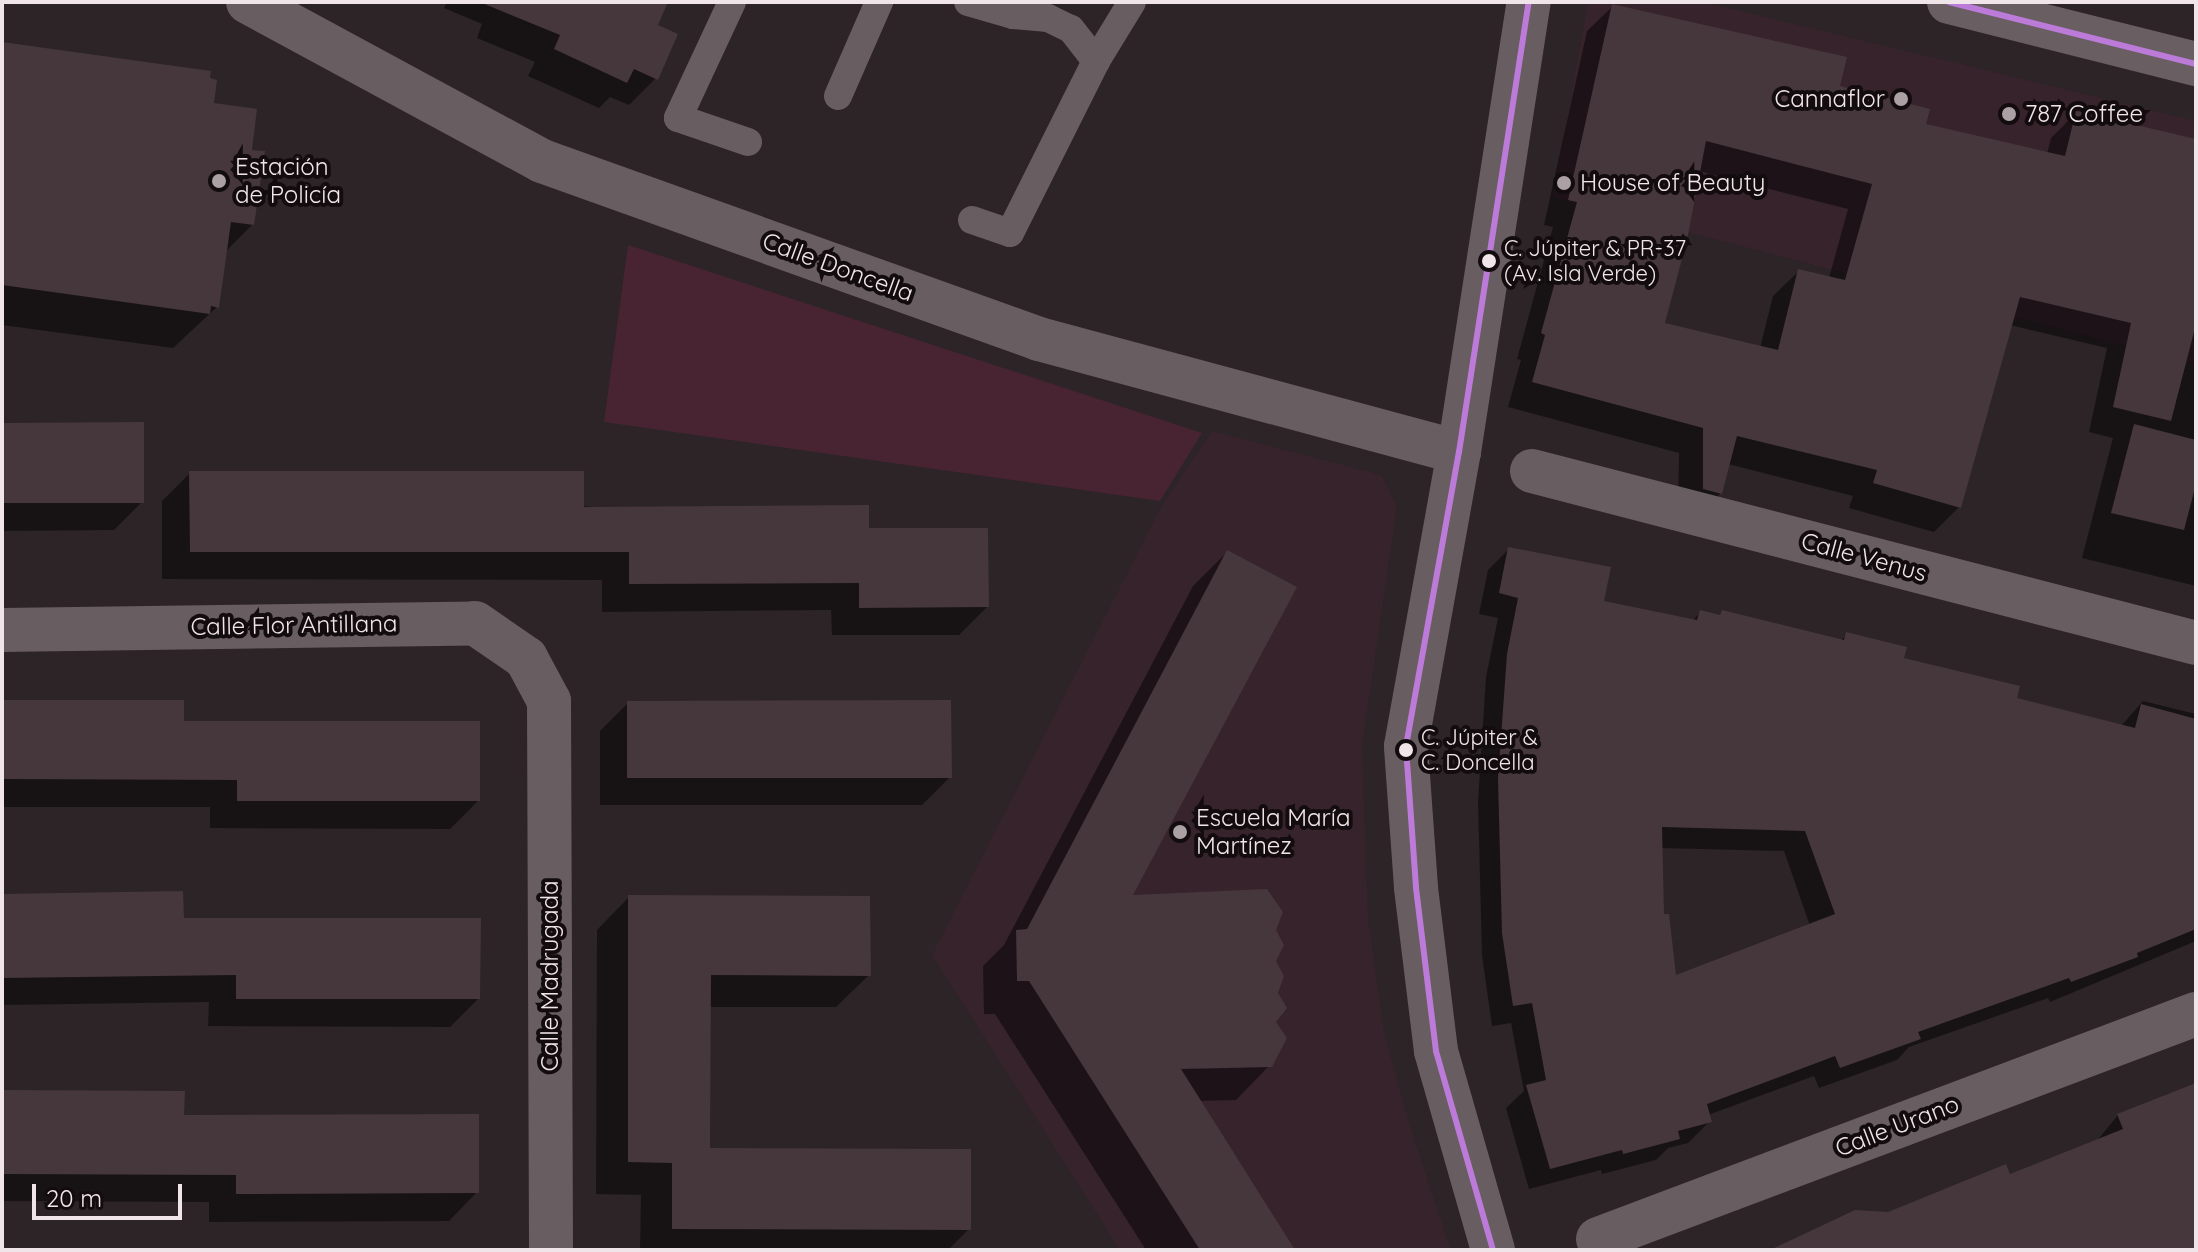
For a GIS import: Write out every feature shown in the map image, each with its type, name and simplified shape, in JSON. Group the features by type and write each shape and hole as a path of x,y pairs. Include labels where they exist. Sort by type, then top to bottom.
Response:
{"main road":[{"path":"1949,2 2196,64"}],"street":[{"name":"Calle Doncella","path":"248,2 542,161 1039,339 1459,452"},
{"path":"1493,1250 1436,1051 1416,887 1406,746 1459,452 1529,2"},
{"name":"Calle Venus","path":"1532,471 2196,643"},
{"name":"Calle Flor Antillana","path":"2,630 475,623 526,658 549,701"},
{"name":"Calle Madrugada","path":"549,701 551,1250"},
{"name":"Calle Urano","path":"1598,1239 2196,1014"}],"lane":[{"path":"732,2 678,118 748,142"},
{"path":"838,96 879,2"},
{"path":"968,2 1017,8 1048,18 1071,29 1096,61"},
{"path":"972,220 1010,233 1096,61 1132,2"}],"shaded area":[{"path":"1588,2 1704,2 2196,121 2196,364 1553,197"},
{"path":"628,245 1202,433 1160,501 604,422"},
{"name":"Escuela María Martínez","path":"1212,431 1381,475 1397,506 1362,746 1368,918 1384,1033 1408,1120 1451,1250 1120,1250 932,955 1162,505"}],"building":[{"path":"668,2 658,25 678,34 658,80 634,69 627,83 554,49 560,35 482,3"},
{"path":"1612,4 1847,57 1840,86 1930,109 1926,124 2065,156 2076,111 2196,139 2196,324 2171,421 2113,407 2131,323 2020,297 1961,508 1873,483 1877,470 1737,436 1722,494 1703,489 1703,428 1532,382 1545,335 1541,333 1577,202 1568,200","holes":["1706,141 1872,184 1845,280 1798,269 1778,350 1665,323 1687,240"]},
{"name":"Estación de Policía","path":"2,42 211,71 210,78 217,80 214,103 257,109 252,150 265,151 254,225 231,222 219,308 211,306 210,314 2,285"},
{"path":"144,422 144,503 2,503 2,423"},
{"path":"2134,424 2196,440 2196,484 2184,530 2111,513"},
{"path":"189,471 584,471 584,507 869,505 869,528 988,528 989,607 859,608 859,583 629,584 629,552 190,552"},
{"path":"1508,547 1611,567 1604,601 1697,620 1700,610 1720,615 1722,610 1844,640 1846,632 1907,647 1904,658 2020,686 2017,698 2135,728 2141,704 2196,719 2196,929 2137,953 2138,957 2071,982 2069,978 1918,1032 1921,1039 1840,1068 1835,1056 1707,1104 1712,1122 1678,1131 1680,1139 1550,1169 1526,1085 1546,1080 1532,1003 1513,1006 1502,933 1498,779 1507,654 1518,598 1499,593","holes":["1662,827 1805,831 1835,914 1676,975 1669,914 1664,914"]},
{"path":"1227,550 1297,587 1133,895 1267,889 1283,912 1276,930 1284,945 1276,961 1284,976 1278,993 1287,1008 1276,1022 1287,1038 1272,1067 1181,1069 1295,1250 1200,1250 1029,981 1017,981 1016,930 1027,929"},
{"path":"2,700 184,700 184,721 480,721 480,801 237,801 237,780 2,779"},
{"path":"951,700 952,778 627,778 627,701"},
{"path":"183,891 184,918 481,918 480,999 236,999 236,975 2,978 2,894"},
{"path":"628,895 870,896 871,976 711,975 710,1148 971,1149 971,1230 672,1229 672,1163 628,1162"},
{"path":"2196,1083 2196,1250 1770,1250 1855,1210 1888,1212 2006,1164 2010,1174 2123,1129 2117,1114"},
{"path":"2,1090 185,1091 184,1115 479,1114 479,1193 236,1194 236,1175 2,1174"}],"transit line":[{"path":"1493,1250 1436,1051 1416,887 1406,746 1459,452 1529,2"},
{"path":"1949,2 2196,64"}],"place":[{"name":"Cannaflor","path":"1901,99"},
{"name":"787 Coffee","path":"2009,114"},
{"name":"Estación de Policía","path":"219,181"},
{"name":"House of Beauty","path":"1564,183"},
{"name":"C. Júpiter & PR-37 (Av. Isla Verde)","path":"1489,261"},
{"name":"C. Júpiter & C. Doncella","path":"1406,750"},
{"name":"Escuela María Martínez","path":"1180,832"}]}
